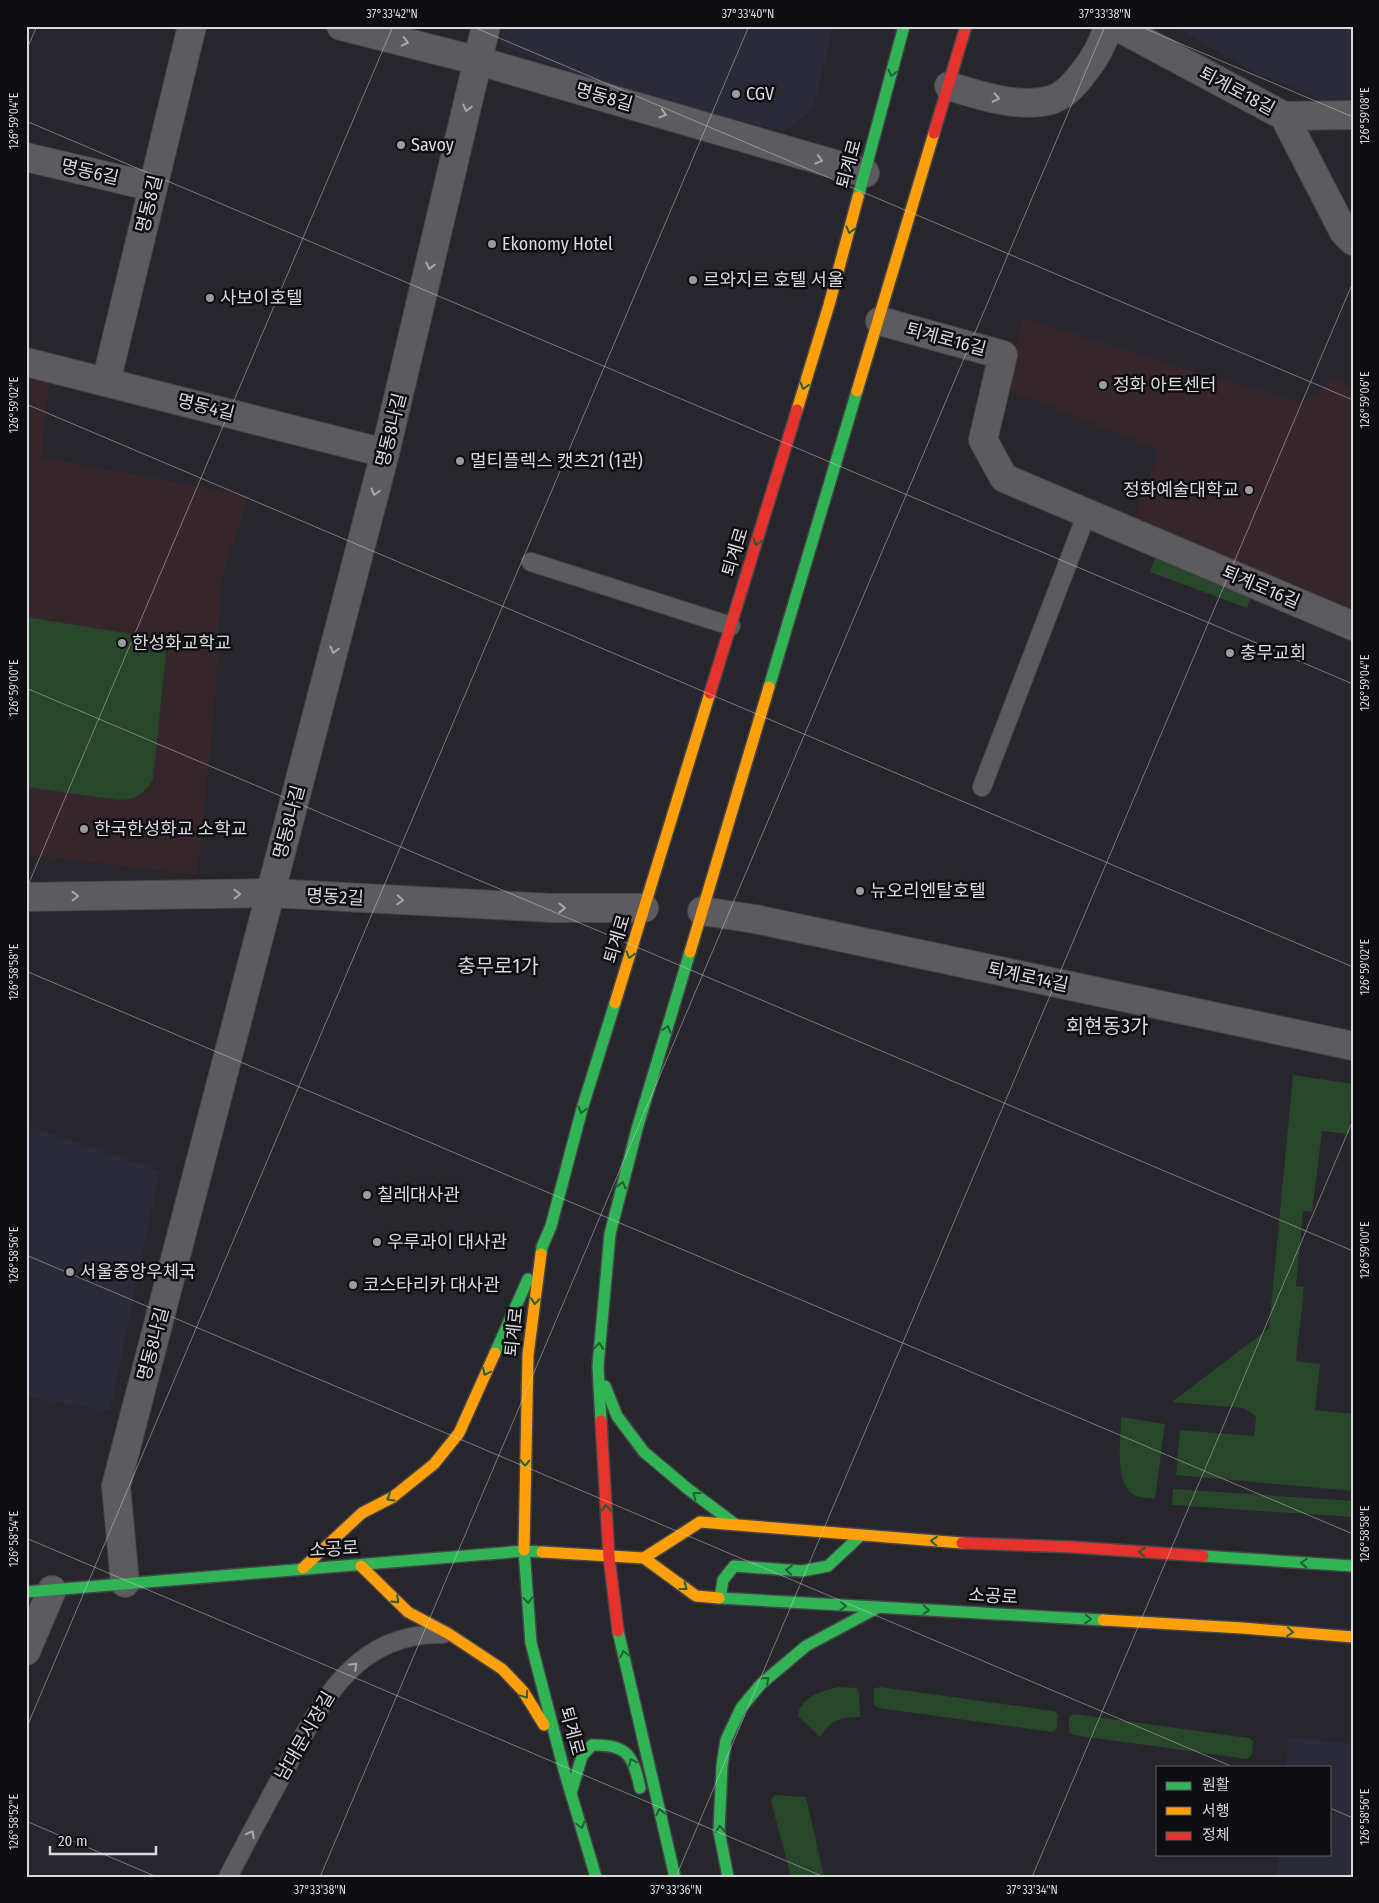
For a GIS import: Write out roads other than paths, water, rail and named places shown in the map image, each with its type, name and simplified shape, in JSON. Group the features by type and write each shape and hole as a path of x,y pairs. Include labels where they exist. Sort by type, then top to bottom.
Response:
{"main road":[{"name":"퇴계로","path":"596,1877 564,1770 531,1643 524,1551 528,1355 542,1247 552,1226 582,1109 829,305 904,26"},
{"path":"675,1877 618,1629 609,1557 598,1366 610,1234 637,1129 880,321 966,26"},
{"path":"303,1568 362,1513 393,1497 434,1464 459,1433 542,1247"},
{"path":"598,1366 617,1416 644,1452 688,1489 735,1524"},
{"path":"644,1558 700,1522 983,1545 1072,1547 1353,1566"},
{"path":"720,1598 724,1574 734,1566 802,1571 828,1566 860,1536"},
{"name":"소공로","path":"39,1592 125,1583 303,1568 361,1566 524,1551 644,1558 696,1596 1242,1628 1353,1637"},
{"path":"361,1566 408,1612 449,1634 502,1669 523,1691 546,1728 564,1770"},
{"path":"728,1877 719,1831 722,1766 726,1740 741,1708 761,1684 806,1646 877,1608"},
{"path":"571,1792 582,1756 592,1745 608,1744 623,1750 631,1756 637,1772 642,1800"}],"street":[{"name":"명동8길","path":"106,382 192,26"},
{"name":"명동8길","path":"341,26 479,61 865,173"},
{"name":"명동8나길","path":"125,1583 116,1486 385,453 486,26"},
{"path":"949,86 1010,101 1035,102 1050,100 1062,94 1078,80 1103,44 1108,26"},
{"name":"퇴계로18길","path":"1116,26 1284,116 1344,232 1353,242"},
{"path":"1284,116 1353,115"},
{"name":"명동6길","path":"26,157 153,187"},
{"name":"퇴계로16길","path":"880,321 1002,355 983,440 1004,478 1353,626"},
{"name":"명동4길","path":"26,362 385,453"},
{"name":"명동2길","path":"26,897 270,893 552,908 644,908"},
{"name":"퇴계로14길","path":"702,911 755,918 1353,1046"},
{"path":"26,1651 39,1592"}],"lane":[{"path":"982,787 1087,513"},
{"path":"531,562 731,626"},
{"name":"남대문시장길","path":"228,1877 314,1715 334,1686 359,1661 384,1645 406,1636 425,1633 449,1634"}],"place":[{"name":"CGV","path":"736,94"},
{"name":"Savoy","path":"401,145"},
{"name":"Ekonomy Hotel","path":"492,244"},
{"name":"르와지르 호텔 서울","path":"693,280"},
{"name":"사보이호텔","path":"210,298"},
{"name":"정화 아트센터","path":"1103,385"},
{"name":"멀티플렉스 캣츠21 (1관)","path":"460,461"},
{"name":"정화예술대학교","path":"1249,490"},
{"name":"한성화교학교","path":"122,643"},
{"name":"충무교회","path":"1230,653"},
{"name":"한국한성화교 소학교","path":"84,829"},
{"name":"뉴오리엔탈호텔","path":"860,891"},
{"name":"칠레대사관","path":"367,1195"},
{"name":"우루과이 대사관","path":"377,1242"},
{"name":"서울중앙우체국","path":"70,1272"},
{"name":"코스타리카 대사관","path":"353,1285"}],"district":[{"name":"충무로1가","path":"498,966"},
{"name":"회현동3가","path":"1107,1026"}]}
